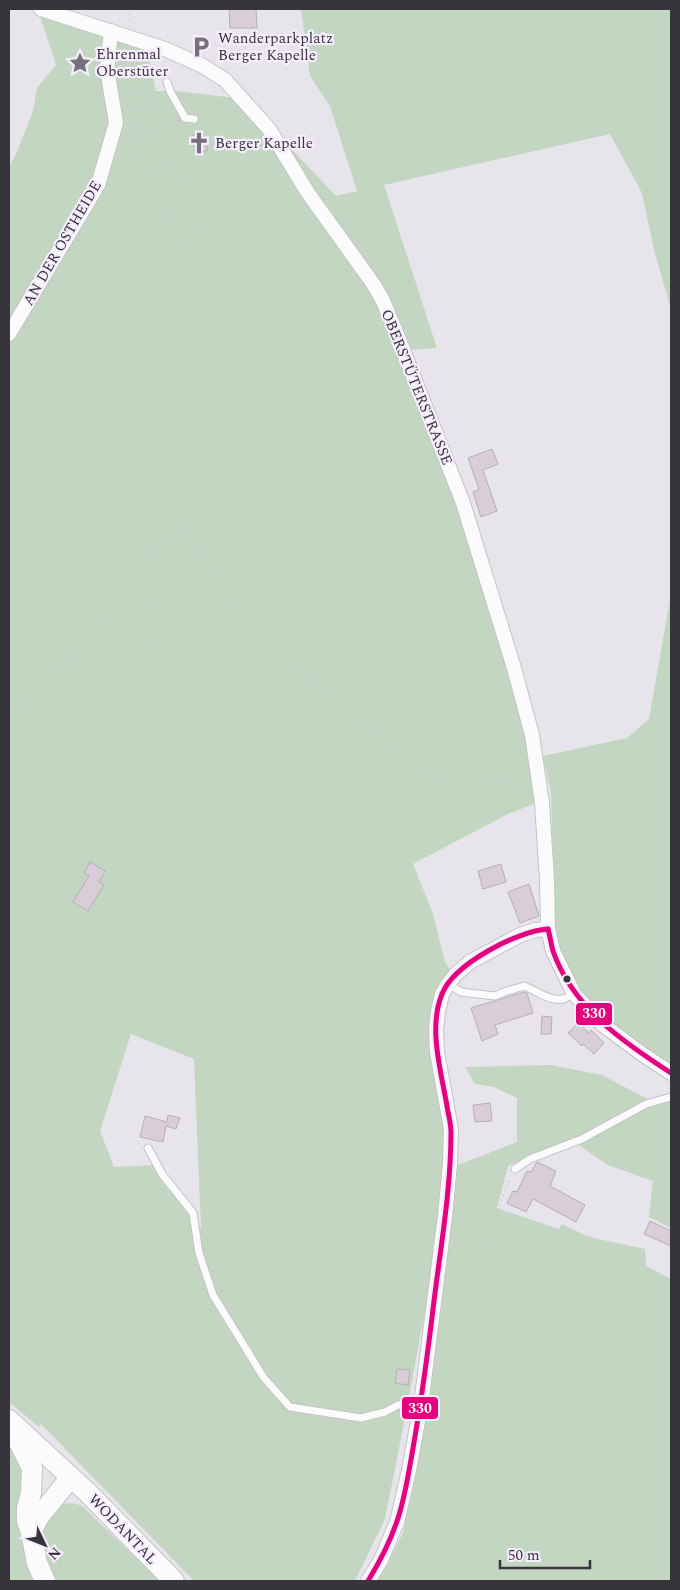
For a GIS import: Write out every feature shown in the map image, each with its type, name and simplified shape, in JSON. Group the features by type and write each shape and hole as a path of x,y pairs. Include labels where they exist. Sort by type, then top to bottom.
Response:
{"street":[{"name":"OBERSTÜTERSTRASSE","path":"41,9 183,56 225,80 269,129 308,193 383,301 463,503 528,718 542,803 548,929 553,951 574,994 603,1024 642,1054 671,1073"},
{"name":"AN DER OSTHEIDE","path":"9,334 98,185 116,123 107,69 111,31"},
{"path":"368,1581 381,1560 397,1522 410,1470 442,1239 450,1164 451,1129 436,1052 436,1029 440,1003 448,984 470,962 520,936 535,930 548,929"},
{"name":"WODANTAL","path":"9,1421 64,1471 174,1581"},
{"name":"WODANTAL","path":"9,1421 32,1468 32,1493 27,1508 27,1521 37,1562 45,1581"},
{"path":"32,1493 64,1471"},
{"path":"31,1532 64,1471"}],"lane":[{"path":"167,82 185,118 194,119"},
{"path":"448,984 461,992 482,996 495,996 524,986 559,999 564,999 574,994"},
{"path":"515,1169 530,1159 582,1139 646,1104 671,1097"},
{"path":"148,1148 162,1174 193,1213 199,1253 213,1295 264,1378 290,1407 361,1418 385,1412 398,1406 420,1405"}],"path":[{"path":"124,62 134,95"},
{"path":"133,142 174,246 200,239 157,92 159,78"},
{"path":"125,97 134,134 163,126 153,92"},
{"path":"120,98 157,92"},
{"path":"127,106 146,108 148,116 133,127"},
{"path":"111,138 133,142 169,132"},
{"path":"146,174 178,164"},
{"path":"161,214 190,206"},
{"path":"180,520 268,644 344,712 415,767 449,784 475,784 507,778 542,803"},
{"path":"146,644 158,590 180,520"},
{"path":"9,710 16,707 72,660 180,520"},
{"path":"442,1239 483,1246 489,1242 493,1235 504,1189 515,1169"}],"green space":[{"path":"301,9 671,9 671,309 654,250 642,193 610,134 384,185 437,348 409,350 399,353 460,505 529,736 536,803 508,814 413,864 432,911 445,962 451,972 442,982 430,1022 448,1113 440,1229 385,1519 355,1581 194,1581 41,1424 39,1427 9,1402 9,167 33,111 37,88 56,65 39,13 147,49 156,91 177,91 235,98 255,120 266,137 282,139 336,196 357,191 330,106 310,76","holes":["131,1034 194,1059 201,1229 154,1165 114,1167 100,1131"]},
{"path":"671,594 671,1068 607,1022 579,991 561,956 555,925 551,793 543,756 627,738 649,719"},
{"path":"550,1065 602,1075 651,1101 574,1140 572,1138 508,1166 497,1208 559,1229 562,1224 589,1237 645,1249 646,1266 671,1279 671,1581 378,1581 403,1533 414,1481 434,1356 458,1165 517,1142 517,1098 494,1087 475,1084 465,1067"},
{"path":"671,1101 671,1228 649,1217 653,1181 608,1165 577,1144 650,1106"},
{"path":"9,1439 24,1473 19,1511 20,1535 25,1556 36,1581 9,1581"},
{"path":"61,1504 81,1505 160,1581 55,1581 44,1554 41,1533 46,1521"}],"building":[{"path":"229,9 256,9 257,28 230,28"},
{"name":"Berger Kapelle","path":"202,132 208,150 196,154 191,136"},
{"path":"492,449 498,464 483,470 497,511 481,517 473,492 479,489 468,458"},
{"path":"90,862 105,871 99,882 104,885 88,911 73,902 89,876 84,873"},
{"path":"501,864 506,882 483,889 478,871"},
{"path":"529,884 539,916 520,923 508,892"},
{"path":"524,992 527,993 533,1013 495,1025 498,1034 482,1041 471,1008"},
{"path":"542,1016 552,1017 551,1034 541,1034"},
{"path":"578,1023 589,1033 591,1030 604,1043 594,1054 568,1033"},
{"path":"490,1103 492,1121 475,1122 473,1105"},
{"path":"168,1115 180,1118 176,1129 166,1126 163,1142 140,1137 145,1116 167,1122"},
{"path":"537,1162 556,1171 550,1186 585,1205 576,1222 533,1199 526,1212 507,1203 513,1191 517,1192 527,1171 531,1172"},
{"path":"650,1221 671,1231 671,1246 644,1234"},
{"path":"397,1369 410,1370 408,1385 395,1383"}],"transit line":[{"name":"330","path":"548,929 553,951 562,971 573,990 586,1006 618,1036 671,1073"},
{"name":"330","path":"368,1581 384,1553 399,1516 406,1489 424,1378 445,1216 451,1132 437,1050 436,1021 438,1007 442,994 449,983 459,971 473,961 488,951 520,936 548,929"}],"place":[{"name":"Wanderparkplatz Berger Kapelle","path":"201,47"},
{"name":"Ehrenmal Oberstüter","path":"80,63"},
{"name":"Berger Kapelle","path":"199,143"}]}
